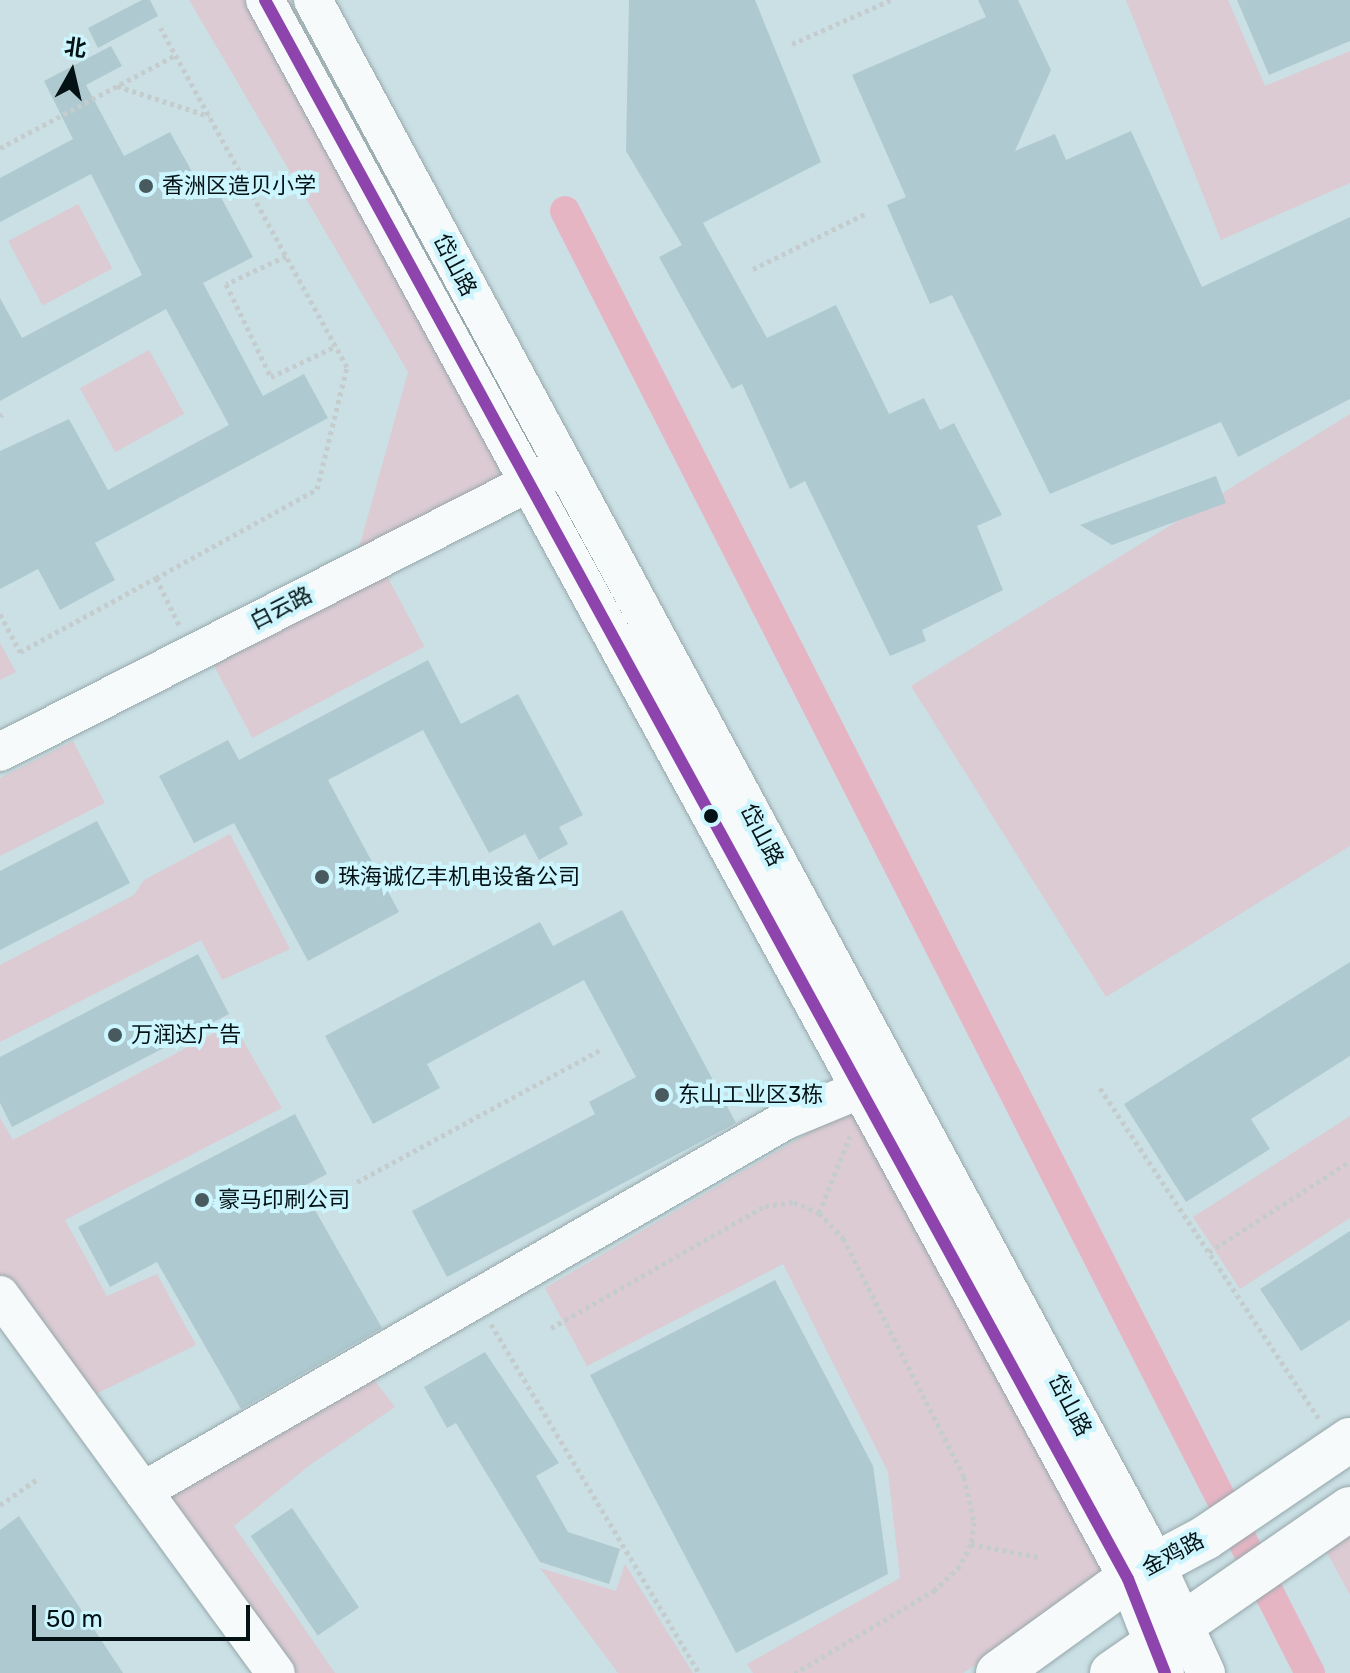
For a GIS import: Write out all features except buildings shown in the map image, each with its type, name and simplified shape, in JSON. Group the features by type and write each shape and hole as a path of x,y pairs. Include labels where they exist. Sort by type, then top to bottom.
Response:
{"main road":[{"name":"金鸡路","path":"998,1673 1142,1571 1205,1538 1344,1444"},
{"path":"1112,1673 1167,1647 1218,1598 1350,1509"}],"street":[{"name":"岱山路","path":"265,0 529,482 876,1083 1142,1571 1167,1647 1206,1673"},
{"name":"岱山路","path":"313,0 563,465 876,1083"},
{"name":"白云路","path":"0,752 563,465"},
{"path":"143,1491 784,1121 876,1083"},
{"path":"0,1295 276,1673"}],"path":[{"path":"792,44 891,0"},
{"path":"0,614 20,652 317,489 347,367 161,28"},
{"path":"0,148 176,55"},
{"path":"116,86 209,116"},
{"path":"753,269 865,214"},
{"path":"286,256 226,284 271,377 336,346"},
{"path":"156,578 193,653"},
{"path":"357,1182 602,1049"},
{"path":"1100,1088 1209,1252 1344,1444"},
{"path":"819,1213 853,1128"},
{"path":"1209,1252 1350,1161"},
{"path":"551,1328 765,1206 794,1202 819,1213 843,1238 964,1477 972,1501 971,1544 960,1566 926,1596 795,1673"},
{"path":"476,1299 699,1673"},
{"path":"0,1505 36,1480"},
{"path":"971,1544 1038,1557"}],"shaded area":[{"path":"189,0 289,0 536,472 354,566 408,372"},
{"path":"1126,0 1228,0 1265,86 1350,51 1350,183 1221,240"},
{"path":"78,204 112,268 43,306 8,241"},
{"path":"149,350 184,414 115,452 80,388"},
{"path":"1350,414 1350,846 1106,997 911,686"},
{"path":"386,574 424,646 252,738 214,666"},
{"path":"0,643 16,672 0,680"},
{"path":"73,741 105,803 0,856 0,778"},
{"path":"230,834 290,949 222,980 201,940 0,1042 0,965 134,895 144,880"},
{"path":"233,1023 282,1108 65,1220 107,1296 157,1274 196,1345 86,1399 0,1278 0,1118 13,1140"},
{"path":"861,1102 1125,1569 963,1673 753,1673 747,1664 900,1578 888,1472 783,1264 587,1366 545,1288"},
{"path":"1350,1116 1350,1218 1240,1289 1193,1217"},
{"path":"369,1373 395,1407 310,1465 234,1526 335,1673 292,1673 161,1494"},
{"path":"1350,1535 1350,1595 1326,1551"},
{"path":"625,1564 693,1673 618,1673 540,1568 616,1591"}],"waterway":[{"path":"565,211 1310,1673"}],"transit line":[{"path":"265,0 1128,1579 1165,1673"}],"place":[{"name":"香洲区造贝小学","path":"146,186"},
{"name":"珠海诚亿丰机电设备公司","path":"322,877"},
{"name":"万润达广告","path":"115,1035"},
{"name":"东山工业区3栋","path":"662,1095"},
{"name":"豪马印刷公司","path":"202,1200"}]}
